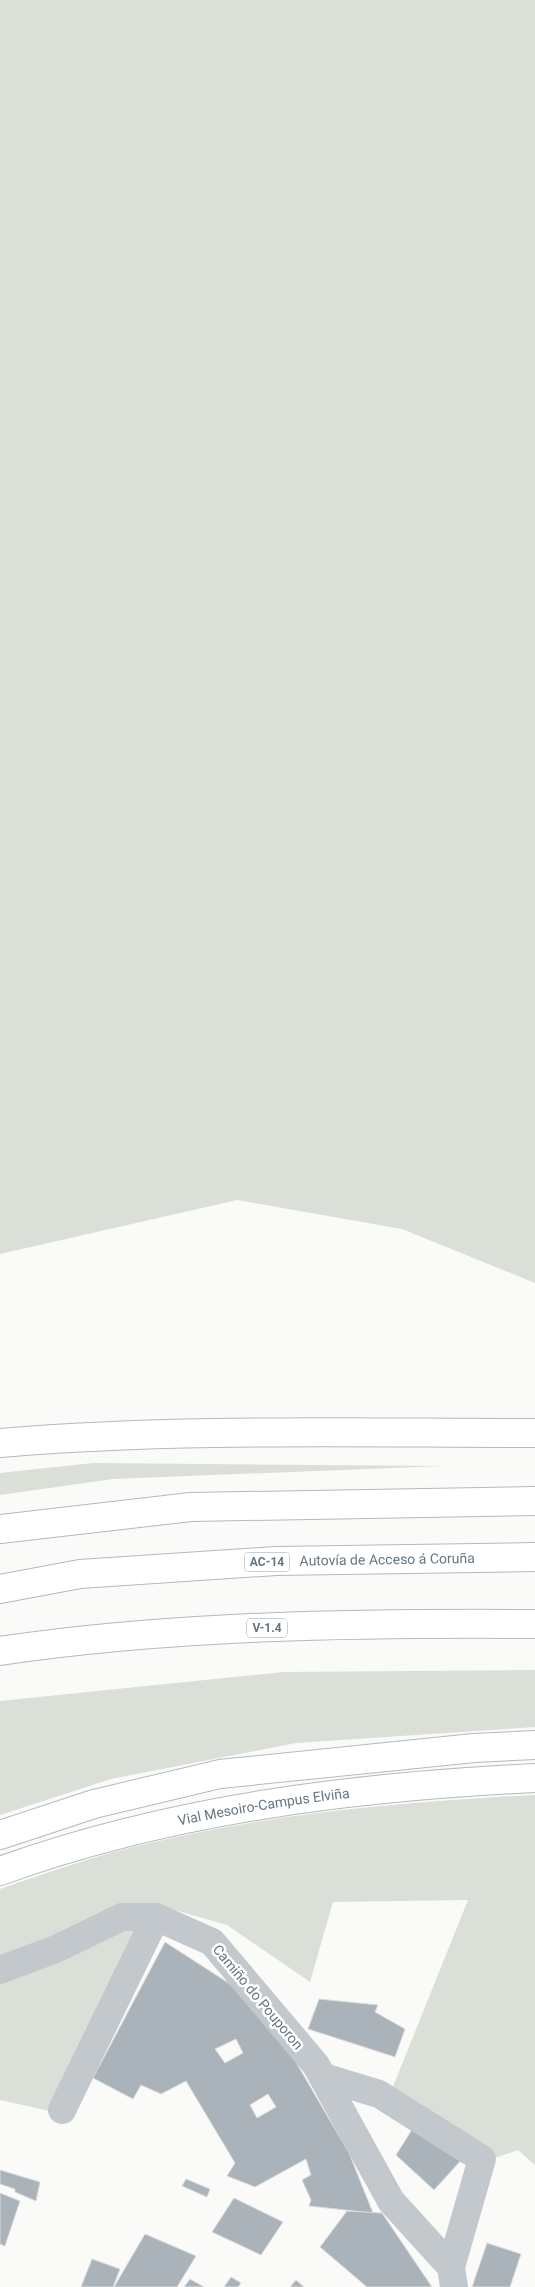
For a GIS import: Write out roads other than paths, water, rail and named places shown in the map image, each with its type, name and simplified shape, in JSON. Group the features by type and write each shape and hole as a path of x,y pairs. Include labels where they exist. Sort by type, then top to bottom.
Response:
{"main road":[{"path":"0,1443 79,1436 171,1434 535,1433"},
{"path":"0,1529 192,1507 535,1501"},
{"name":"Autovía de Acceso á Coruña","path":"0,1589 80,1574 276,1561 535,1557"},
{"name":"V-1.4","path":"0,1651 200,1630 399,1623 535,1624"},
{"path":"0,1835 94,1804 220,1774 474,1748 535,1744"},
{"name":"Vial Mesoiro-Campus Elviña","path":"0,1871 48,1854 157,1824 275,1802 399,1787 535,1778"}],"street":[{"path":"0,1970 56,1949 122,1917 156,1917 62,2110"},
{"name":"Camiño do Pouporon","path":"156,1917 212,1942 316,2065 392,2201 452,2277"},
{"name":"Camiño do Pouporon","path":"323,2077 379,2094 482,2159 452,2277"}]}
